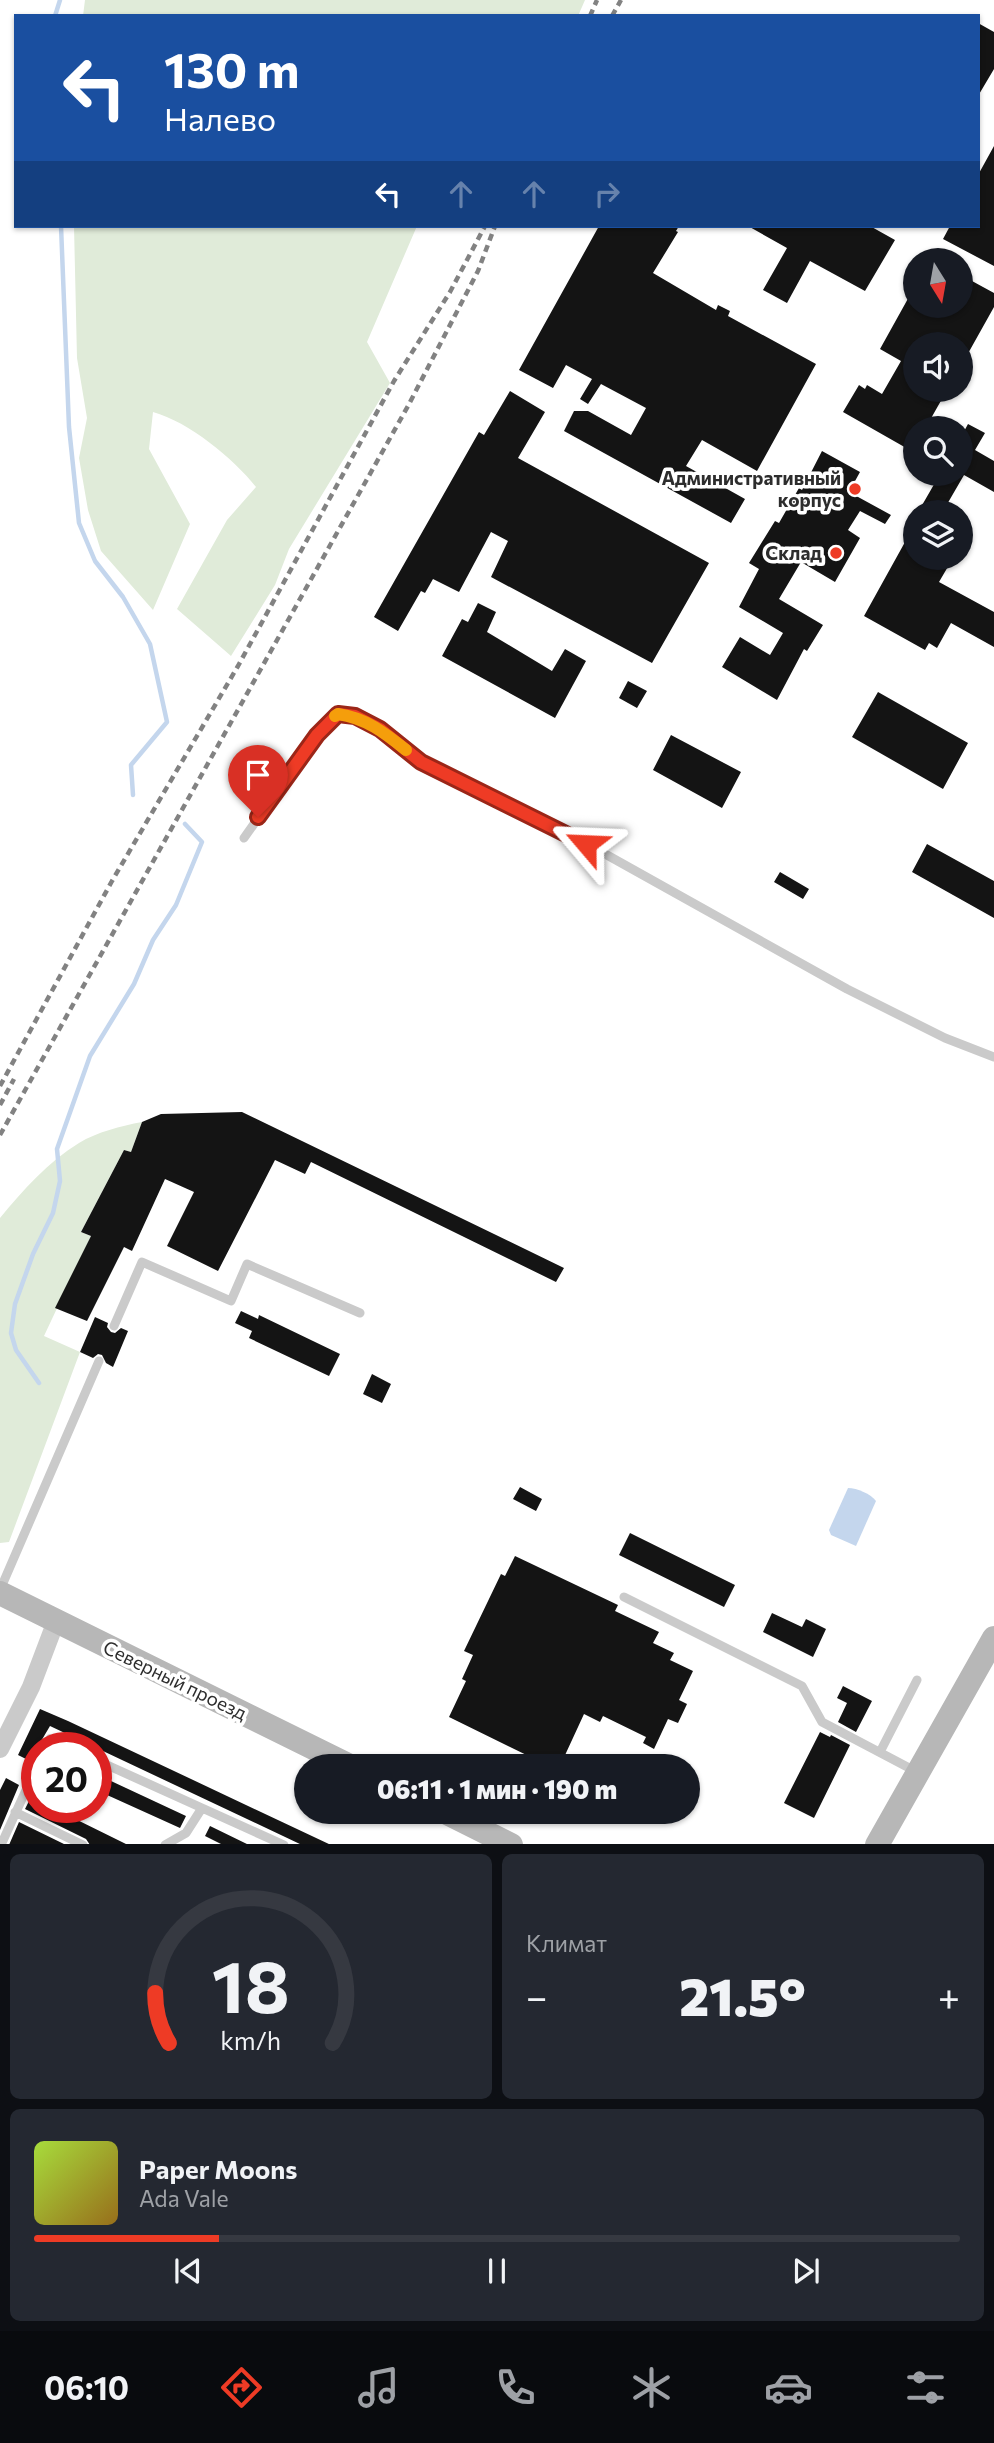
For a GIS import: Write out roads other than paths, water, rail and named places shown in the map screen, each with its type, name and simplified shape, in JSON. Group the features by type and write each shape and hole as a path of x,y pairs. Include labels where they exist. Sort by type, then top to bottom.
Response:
{"street":[{"name":"Северный проезд","path":"0,1591 55,1621 326,1754"},
{"path":"0,1749 31,1686 55,1621"},
{"path":"877,1844 984,1663 994,1638"},
{"path":"470,1824 511,1844"}],"lane":[{"path":"244,838 317,735 338,714 355,716 380,729 421,762 607,855 846,989 945,1038 994,1057"},
{"path":"114,1325 142,1262 231,1300 247,1264 360,1313"},
{"path":"0,1591 99,1361"},
{"path":"624,1597 802,1686 822,1722 918,1772"},
{"path":"880,1752 916,1680"},
{"path":"112,1767 284,1844"},
{"path":"1,1844 21,1799"},
{"path":"165,1844 186,1833 202,1808"},
{"path":"15,1812 83,1844"}],"water":[{"path":"848,1488 864,1492 876,1501 856,1546 831,1535 829,1530"}],"waterway":[{"path":"56,14 60,0"},
{"path":"61,228 69,427 79,523 95,561 123,597 150,644 167,722 131,765 133,795"},
{"path":"39,1383 16,1350 11,1333 15,1304 33,1254 53,1213 60,1181 57,1149 90,1056 134,984 153,940 176,905 202,842 185,824"}],"railway":[{"path":"591,14 597,0"},
{"path":"613,14 621,0"},
{"path":"0,1086 112,881 238,666 394,381 450,292 484,228"},
{"path":"0,1135 408,406 478,271 494,228"},
{"path":"0,1105 14,1079"}],"place":[{"name":"Административный корпус","path":"855,489"},
{"name":"Склад","path":"836,553"}]}
